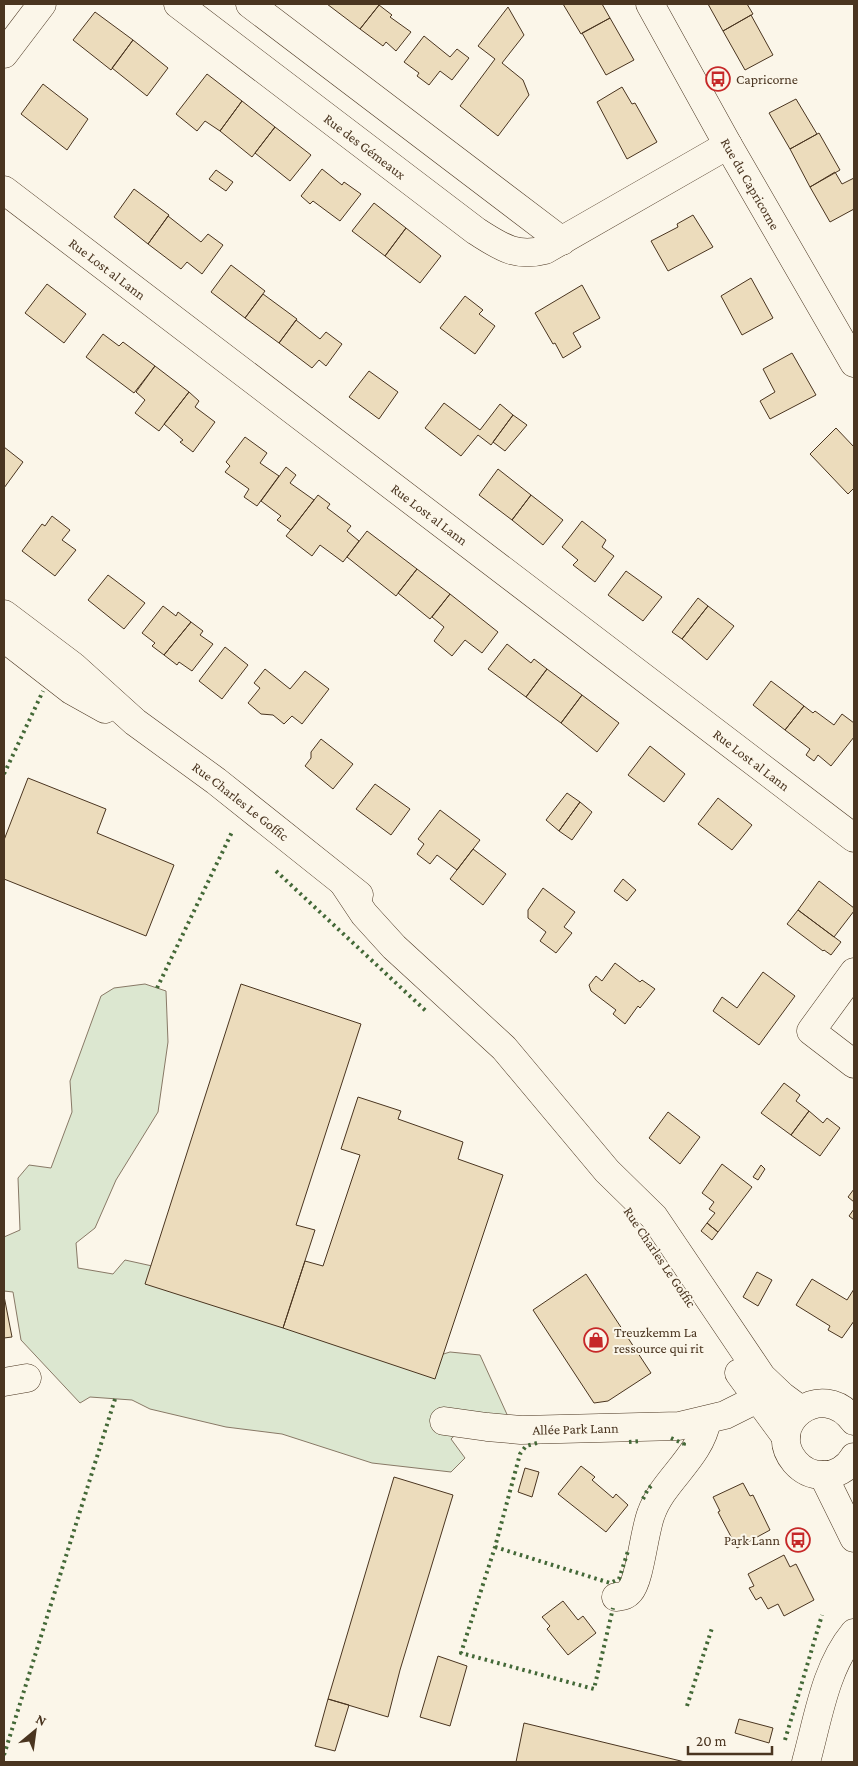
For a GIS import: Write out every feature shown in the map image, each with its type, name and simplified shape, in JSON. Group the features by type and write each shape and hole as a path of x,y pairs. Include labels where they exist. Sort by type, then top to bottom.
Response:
{"street":[{"path":"4,54 42,4"},
{"name":"Rue des Gémeaux","path":"178,4 476,231 506,248 530,254 544,250 728,145"},
{"path":"250,4 562,241"},
{"name":"Rue du Capricorne","path":"650,4 728,145 854,363"},
{"name":"Rue Lost al Lann","path":"4,190 854,838"},
{"name":"Rue Charles Le Goffic","path":"4,614 73,666 136,722 314,857 344,884 364,914 394,946 504,1048 608,1172 654,1217 762,1377 787,1401 800,1410"},
{"name":"Rue Charles Le Goffic","path":"4,638 71,690 98,706 136,722"},
{"path":"854,972 812,1031 854,1064"},
{"name":"Rue Charles Le Goffic","path":"608,1172 614,1188 629,1214 786,1437 788,1451 798,1465 806,1471 823,1475"},
{"name":"Allée Park Lann","path":"444,1421 495,1428 549,1430 679,1426 725,1415 758,1399"},
{"path":"786,1437 791,1421 800,1410 818,1403 830,1403 849,1408"},
{"path":"616,1597 624,1596 633,1587 651,1512 697,1447 705,1430 707,1420"},
{"path":"853,1463 834,1474 823,1475 854,1538"},
{"path":"806,1762 829,1678 845,1646 854,1633"}],"green space":[{"path":"145,984 166,991 168,1042 158,1112 116,1180 95,1228 76,1243 78,1268 113,1274 125,1260 184,1273 269,1306 424,1360 450,1352 480,1355 510,1421 472,1419 451,1439 465,1458 451,1472 372,1463 282,1434 226,1427 150,1409 132,1400 90,1397 80,1403 21,1340 13,1292 4,1291 4,1237 20,1230 18,1178 29,1165 51,1168 72,1112 70,1081 101,996 114,988"}],"building":[{"path":"327,4 380,4 360,29"},
{"path":"563,4 602,4 610,18 581,34"},
{"path":"708,4 747,4 753,14 723,31"},
{"path":"379,5 392,15 390,17 411,32 396,51 386,42 383,46 360,29"},
{"path":"508,7 524,35 502,63 523,80 529,95 498,136 460,106 495,59 478,46"},
{"path":"95,12 133,40 111,70 73,40"},
{"path":"751,15 773,55 745,70 723,31"},
{"path":"610,18 634,60 606,75 582,33"},
{"path":"424,36 450,57 457,49 469,58 452,80 440,71 429,85 417,76 419,73 404,62"},
{"path":"133,40 168,68 147,96 112,68"},
{"path":"207,74 242,101 220,131 205,121 197,131 176,114"},
{"path":"43,84 88,119 67,150 21,114"},
{"path":"622,87 632,104 635,103 657,142 627,159 597,102"},
{"path":"796,99 817,134 790,149 769,113"},
{"path":"242,101 275,127 252,157 220,131"},
{"path":"275,127 311,155 290,181 255,153"},
{"path":"819,133 840,170 810,187 790,149"},
{"path":"322,169 342,185 344,182 361,194 340,221 313,201 310,204 301,196"},
{"path":"216,170 233,182 226,191 209,179"},
{"path":"835,172 842,184 854,178 854,209 830,222 810,187"},
{"path":"134,189 169,215 148,244 114,217"},
{"path":"374,203 406,228 385,256 352,231"},
{"path":"693,215 713,247 668,271 651,241 678,227 677,224"},
{"path":"168,216 201,242 208,234 223,245 202,274 187,262 181,269 148,244"},
{"path":"406,228 441,256 420,283 385,256"},
{"path":"231,265 265,291 245,318 211,292"},
{"path":"751,278 773,318 742,335 721,296"},
{"path":"47,284 86,314 64,343 25,313"},
{"path":"582,285 600,318 573,333 581,347 563,358 535,313"},
{"path":"263,294 297,319 279,343 245,318"},
{"path":"465,296 483,310 479,314 495,326 475,354 440,328"},
{"path":"296,320 320,339 326,332 342,344 326,366 319,360 312,368 279,343"},
{"path":"103,334 119,346 123,342 155,366 134,393 86,357"},
{"path":"792,353 816,395 770,419 760,401 775,392 763,369"},
{"path":"155,366 189,392 159,431 135,413 145,400 136,392"},
{"path":"369,371 398,392 379,419 349,397"},
{"path":"189,392 199,401 195,407 215,422 193,452 180,442 183,440 164,424"},
{"path":"444,403 480,430 500,404 513,415 491,445 478,435 461,456 425,428"},
{"path":"513,415 527,425 505,451 493,442"},
{"path":"836,428 854,447 854,488 848,494 810,454"},
{"path":"245,437 267,453 260,463 279,476 257,506 244,497 249,489 225,472 230,466 226,462"},
{"path":"4,447 23,462 4,488"},
{"path":"286,467 296,475 290,483 314,500 291,530 277,520 281,516 261,501"},
{"path":"498,469 531,495 512,520 479,495"},
{"path":"318,495 330,504 327,508 351,526 347,531 359,541 343,562 320,545 312,556 286,536"},
{"path":"531,495 563,520 543,545 512,520"},
{"path":"52,516 70,530 62,540 76,550 55,576 22,551 42,524 45,526"},
{"path":"582,521 606,540 602,547 614,556 595,582 573,565 578,560 562,547"},
{"path":"367,531 417,569 396,596 347,557"},
{"path":"417,569 450,594 430,619 398,593"},
{"path":"626,571 662,597 643,621 608,595"},
{"path":"108,575 145,603 124,629 88,600"},
{"path":"450,594 498,632 482,653 465,640 452,656 434,641 444,627 432,617"},
{"path":"698,598 708,606 682,639 672,632"},
{"path":"163,606 176,616 178,612 191,622 164,655 152,646 155,643 142,633"},
{"path":"708,606 734,626 707,660 682,639"},
{"path":"191,622 203,631 200,635 213,644 192,671 179,662 177,665 164,655"},
{"path":"507,644 531,663 534,659 547,669 526,697 488,669"},
{"path":"225,647 248,665 222,699 199,681"},
{"path":"265,669 290,689 305,671 329,689 302,724 292,716 284,724 273,715 261,714 248,703 260,688 254,683"},
{"path":"547,669 582,695 561,723 526,697"},
{"path":"771,681 804,706 785,730 753,705"},
{"path":"582,695 619,723 597,752 561,723"},
{"path":"804,706 813,713 815,711 834,725 842,714 854,723 854,737 831,766 818,755 814,761 806,755 810,749 785,730"},
{"path":"321,739 353,764 333,789 305,766 311,758 311,752"},
{"path":"650,746 685,774 664,802 628,775"},
{"path":"28,778 106,809 97,833 174,865 146,936 4,879 4,840"},
{"path":"375,784 410,809 391,835 356,809"},
{"path":"567,793 580,802 559,831 546,820"},
{"path":"718,798 752,825 732,850 698,824"},
{"path":"580,802 592,812 572,840 559,831"},
{"path":"440,810 480,840 457,870 437,855 430,864 417,854 424,844 418,839"},
{"path":"473,849 506,874 483,905 450,879"},
{"path":"623,879 636,890 627,901 614,891"},
{"path":"819,881 854,908 854,911 834,937 798,910"},
{"path":"543,888 575,912 564,927 572,933 556,953 540,941 546,932 528,918 528,910"},
{"path":"798,910 841,942 831,955 787,924"},
{"path":"615,963 640,982 642,980 655,989 640,1008 638,1006 625,1024 613,1014 616,1010 591,991 589,985 596,976 602,981"},
{"path":"763,972 795,996 759,1045 713,1011 722,997 737,1008"},
{"path":"241,984 361,1024 296,1225 315,1230 283,1328 145,1284"},
{"path":"784,1083 800,1095 796,1101 809,1111 791,1135 761,1113"},
{"path":"358,1097 401,1111 398,1119 463,1142 458,1159 503,1175 435,1379 283,1328 305,1261 323,1266 360,1155 341,1149"},
{"path":"809,1111 823,1123 827,1118 840,1128 820,1156 791,1135"},
{"path":"668,1112 700,1137 680,1164 649,1138"},
{"path":"722,1164 752,1187 718,1232 707,1223 715,1213 709,1209 714,1202 702,1193"},
{"path":"761,1165 765,1169 758,1180 753,1177"},
{"path":"854,1189 854,1202 848,1197"},
{"path":"854,1209 854,1220 849,1216"},
{"path":"707,1223 718,1232 712,1240 701,1231"},
{"path":"757,1272 772,1280 758,1306 743,1297"},
{"path":"586,1274 651,1373 608,1401 594,1403 533,1310"},
{"path":"812,1279 847,1300 854,1289 854,1321 842,1338 828,1330 830,1326 796,1305"},
{"path":"4,1296 12,1337 4,1338"},
{"path":"581,1466 595,1477 592,1480 613,1498 616,1494 628,1505 606,1532 558,1494"},
{"path":"525,1468 539,1472 532,1497 518,1492"},
{"path":"394,1477 453,1495 400,1670 388,1717 328,1699"},
{"path":"743,1483 750,1496 753,1495 770,1530 737,1548 718,1512 720,1511 713,1497"},
{"path":"784,1555 790,1567 796,1564 814,1600 784,1616 778,1604 768,1609 761,1597 756,1600 749,1588 754,1586 748,1574"},
{"path":"563,1601 578,1620 583,1616 596,1633 568,1655 547,1629 550,1626 542,1617"},
{"path":"438,1656 467,1666 450,1726 420,1717"},
{"path":"328,1699 349,1705 335,1751 315,1746"},
{"path":"739,1719 773,1728 769,1743 735,1733"},
{"path":"524,1723 685,1762 516,1762"}],"hedge":[{"path":"4,774 43,691"},
{"path":"157,988 233,830"},
{"path":"276,871 427,1012"},
{"path":"4,1755 115,1399"},
{"path":"671,1438 684,1444 683,1446"},
{"path":"629,1442 640,1441"},
{"path":"537,1443 526,1446 520,1454 495,1547 461,1653 594,1689 613,1608"},
{"path":"643,1499 653,1484"},
{"path":"495,1547 610,1583 619,1579 628,1551"},
{"path":"785,1740 822,1615"},
{"path":"687,1706 712,1628"}],"place":[{"name":"Capricorne","path":"718,79"},
{"name":"Treuzkemm La ressource qui rit","path":"596,1340"},
{"name":"Park Lann","path":"798,1540"}]}
